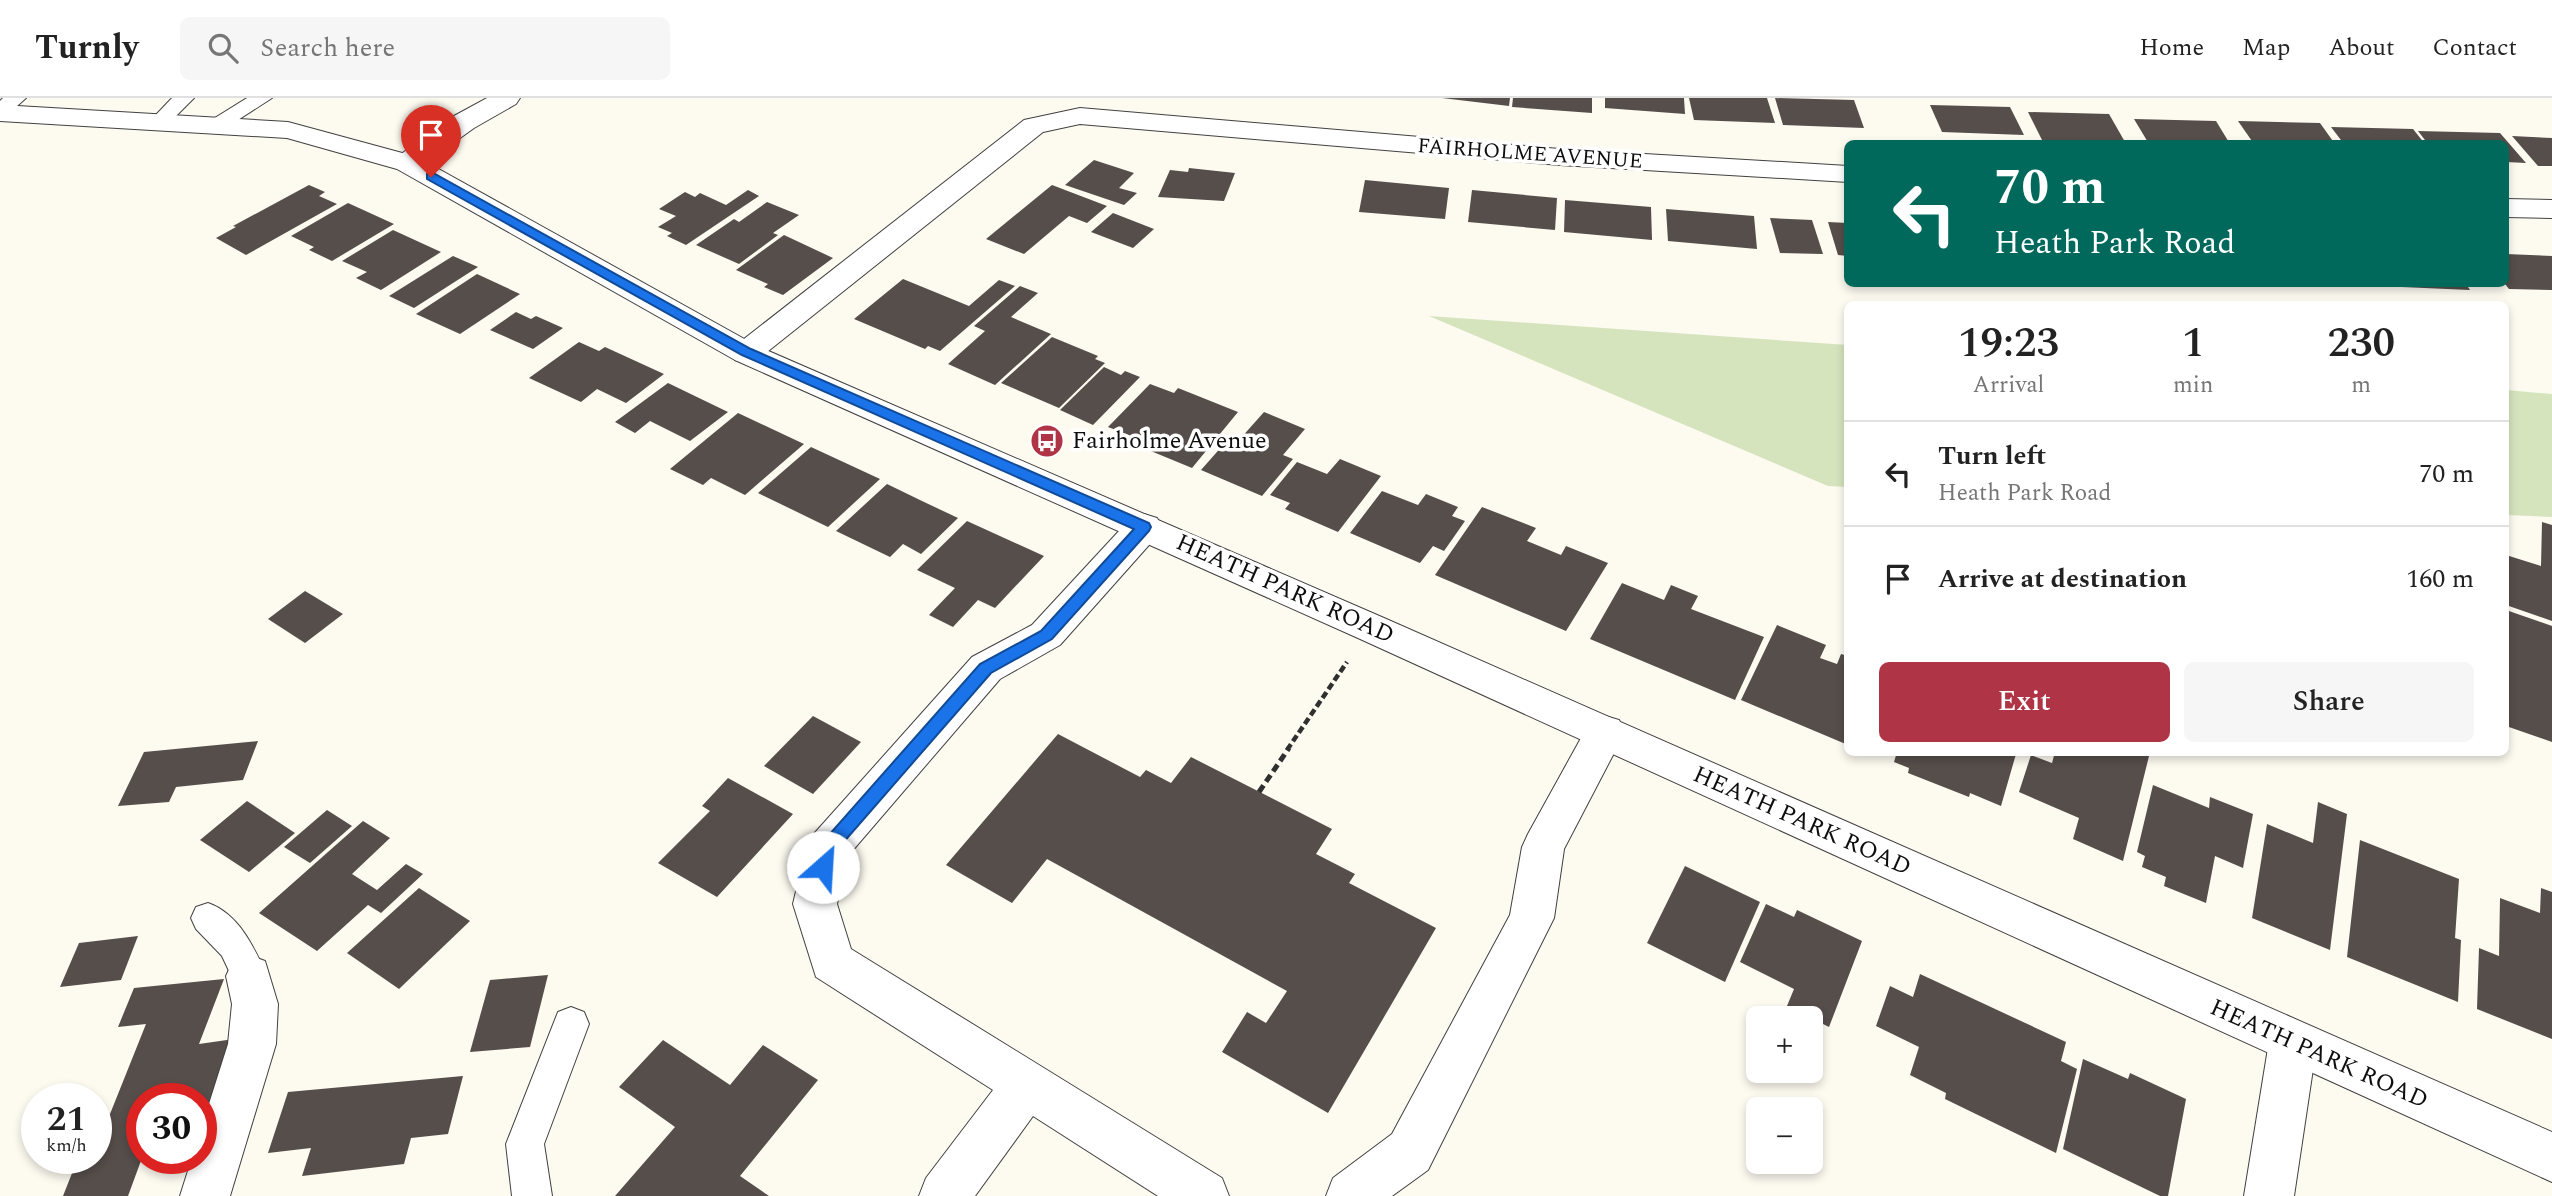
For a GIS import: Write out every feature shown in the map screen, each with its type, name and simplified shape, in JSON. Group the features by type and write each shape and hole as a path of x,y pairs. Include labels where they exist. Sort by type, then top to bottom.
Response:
{"street":[{"path":"407,163 464,122 507,98"},
{"name":"HEATH PARK ROAD","path":"0,112 172,109 217,125 288,131 407,163 746,352 1371,628 2552,1157"},
{"name":"FAIRHOLME AVENUE","path":"746,352 1034,126 1080,116 1560,157 1844,174"},
{"path":"2509,208 2552,209"},
{"path":"1144,527 1046,635 986,668 827,849 815,904 832,962 1025,1086 1204,1196"},
{"path":"1351,1196 1410,1152 1532,918 1543,847 1605,733"},
{"path":"205,1196 252,1044 255,1004 248,976"},
{"path":"2269,1196 2293,1042"},
{"path":"944,1196 1025,1086"}],"lane":[{"path":"0,112 16,98"},
{"path":"217,125 262,98"},
{"path":"208,918 234,944 248,976"},
{"path":"532,1196 525,1144 571,1024"}],"path":[{"path":"1259,792 1371,628"}],"green space":[{"path":"1429,316 1844,345 1844,487 1828,486"},
{"path":"2509,390 2552,394 2552,517 2509,515"}],"building":[{"path":"1442,98 1510,98 1509,106"},
{"path":"1513,98 1592,98 1592,113 1512,107"},
{"path":"1605,98 1684,98 1685,114 1605,108"},
{"path":"1689,98 1767,98 1775,123 1694,120"},
{"path":"1775,98 1854,100 1864,128 1783,125"},
{"path":"1930,105 2010,107 2024,135 1942,132"},
{"path":"2028,112 2109,114 2124,140 2042,140"},
{"path":"2134,119 2216,121 2228,140 2147,140"},
{"path":"2238,121 2320,123 2332,140 2251,140"},
{"path":"2331,127 2413,129 2422,140 2341,140"},
{"path":"2418,131 2500,133 2506,140 2425,140"},
{"path":"2512,136 2552,138 2552,166 2538,166"},
{"path":"2509,143 2526,163 2509,162"},
{"path":"1094,160 1134,173 1119,188 1137,193 1124,205 1065,185"},
{"path":"1189,168 1235,173 1224,201 1158,197 1170,170 1188,172"},
{"path":"1365,180 1449,188 1445,219 1359,212"},
{"path":"309,185 325,192 319,196 337,204 246,255 216,238 236,227 233,226"},
{"path":"1052,185 1107,206 1087,223 1069,216 1024,254 986,239"},
{"path":"748,190 759,196 686,245 667,236 672,233 658,227 676,216 659,209 685,192 695,197 700,193 726,205"},
{"path":"1472,190 1557,198 1555,230 1468,222"},
{"path":"1565,200 1651,207 1652,240 1564,232"},
{"path":"767,202 799,215 773,233 778,235 739,264 696,245 734,219 739,222"},
{"path":"348,203 394,224 332,261 309,250 314,247 291,236"},
{"path":"1666,209 1754,216 1757,249 1668,241"},
{"path":"1113,213 1154,229 1133,248 1091,232"},
{"path":"1770,218 1812,220 1823,254 1780,253"},
{"path":"1828,222 1844,223 1844,256 1838,255"},
{"path":"393,230 441,252 381,290 356,278 367,272 342,261"},
{"path":"784,235 833,258 783,295 764,287 768,284 736,270"},
{"path":"2509,254 2552,256 2552,290 2509,289"},
{"path":"453,256 478,267 414,308 389,296"},
{"path":"477,274 520,294 460,334 416,314"},
{"path":"903,279 969,306 999,280 1015,286 940,351 928,346 925,349 854,319"},
{"path":"1020,286 1038,293 1011,317 1051,334 995,385 948,364 985,331 974,326"},
{"path":"2402,287 2468,287 2470,290"},
{"path":"516,312 531,319 536,316 563,328 533,349 490,330"},
{"path":"1052,337 1098,356 1095,359 1105,363 1059,408 1001,383"},
{"path":"579,342 599,351 605,347 664,374 626,403 597,389 581,402 529,378"},
{"path":"1104,367 1121,375 1125,371 1140,377 1093,425 1060,410"},
{"path":"668,383 728,412 690,441 650,421 635,433 615,422"},
{"path":"1150,384 1174,393 1178,388 1238,412 1192,468 1129,442 1134,437 1108,427"},
{"path":"1264,412 1305,429 1283,455 1293,459 1262,496 1201,470 1231,436 1240,439"},
{"path":"738,413 804,444 745,495 711,478 703,485 670,469"},
{"path":"811,447 880,479 828,527 758,493"},
{"path":"1340,459 1381,476 1338,532 1285,509 1290,503 1270,495 1297,462 1327,474"},
{"path":"887,484 958,518 921,554 903,544 890,557 836,531"},
{"path":"1382,491 1418,505 1426,494 1458,507 1452,516 1465,521 1444,551 1433,546 1420,563 1350,533"},
{"path":"1482,507 1536,528 1527,541 1561,555 1566,546 1608,563 1566,631 1435,575"},
{"path":"967,521 1044,556 995,608 978,600 953,627 929,615 955,588 917,570"},
{"path":"2542,522 2552,525 2552,621 2509,606 2509,556 2541,566"},
{"path":"1622,583 1664,600 1671,585 1698,596 1691,609 1764,637 1735,700 1590,639"},
{"path":"305,591 343,614 305,643 268,619"},
{"path":"2509,611 2552,626 2552,742 2509,727"},
{"path":"1777,625 1826,645 1820,658 1837,664 1841,654 1844,655 1844,743 1741,700"},
{"path":"813,716 861,742 813,794 764,766"},
{"path":"1058,734 1140,777 1146,770 1171,783 1191,757 1332,829 1316,854 1355,874 1349,883 1436,928 1328,1113 1222,1052 1247,1012 1266,1023 1287,991 1047,859 1012,903 946,865"},
{"path":"258,741 243,780 176,787 169,802 118,806 144,752"},
{"path":"1896,756 2015,756 2001,806 1970,793 1969,797 1908,773 1909,768 1894,762"},
{"path":"2031,756 2052,763 2054,756 2149,756 2123,861 2073,839 2079,818 2019,792"},
{"path":"728,778 793,814 717,897 658,863 710,811 702,806"},
{"path":"2153,785 2209,808 2210,797 2253,814 2243,868 2215,856 2206,903 2164,886 2166,877 2142,867 2145,856 2137,852"},
{"path":"247,801 295,833 249,872 200,840"},
{"path":"2318,802 2347,814 2330,950 2252,918 2267,824 2313,843"},
{"path":"327,810 352,826 310,863 284,847"},
{"path":"363,821 390,838 352,874 377,890 406,864 423,874 381,913 368,905 317,951 259,913"},
{"path":"2360,840 2459,879 2455,938 2461,940 2458,1002 2347,957"},
{"path":"1685,866 1760,902 1725,982 1647,943"},
{"path":"419,888 470,921 399,989 347,953"},
{"path":"2541,888 2552,892 2552,1039 2477,1009 2479,948 2499,956 2500,898 2540,913"},
{"path":"1766,904 1794,917 1797,910 1862,941 1829,1027 1823,1024 1823,1006 1787,1006 1794,989 1740,962"},
{"path":"138,936 121,980 60,987 79,943"},
{"path":"1920,974 2066,1042 2061,1061 2077,1069 2056,1153 1945,1099 1946,1093 1910,1075 1919,1047 1876,1026 1890,986 1913,997"},
{"path":"548,975 530,1047 470,1052 490,980"},
{"path":"224,979 199,1044 234,1039 217,1088 217,1083 126,1083 126,1174 136,1174 128,1196 63,1196 72,1174 112,1174 112,1109 146,1024 118,1027 134,988"},
{"path":"663,1040 730,1085 763,1045 818,1080 740,1176 769,1196 615,1196 675,1127 619,1087"},
{"path":"2083,1059 2128,1079 2130,1073 2186,1099 2168,1196 2160,1196 2063,1149"},
{"path":"463,1076 448,1134 411,1138 404,1164 302,1176 311,1148 268,1153 288,1092"}],"place":[{"name":"Fairholme Avenue","path":"1047,441"}],"route":[{"path":"431,177 746,352 1144,527 1046,635 986,668 827,849 823,867"}]}
